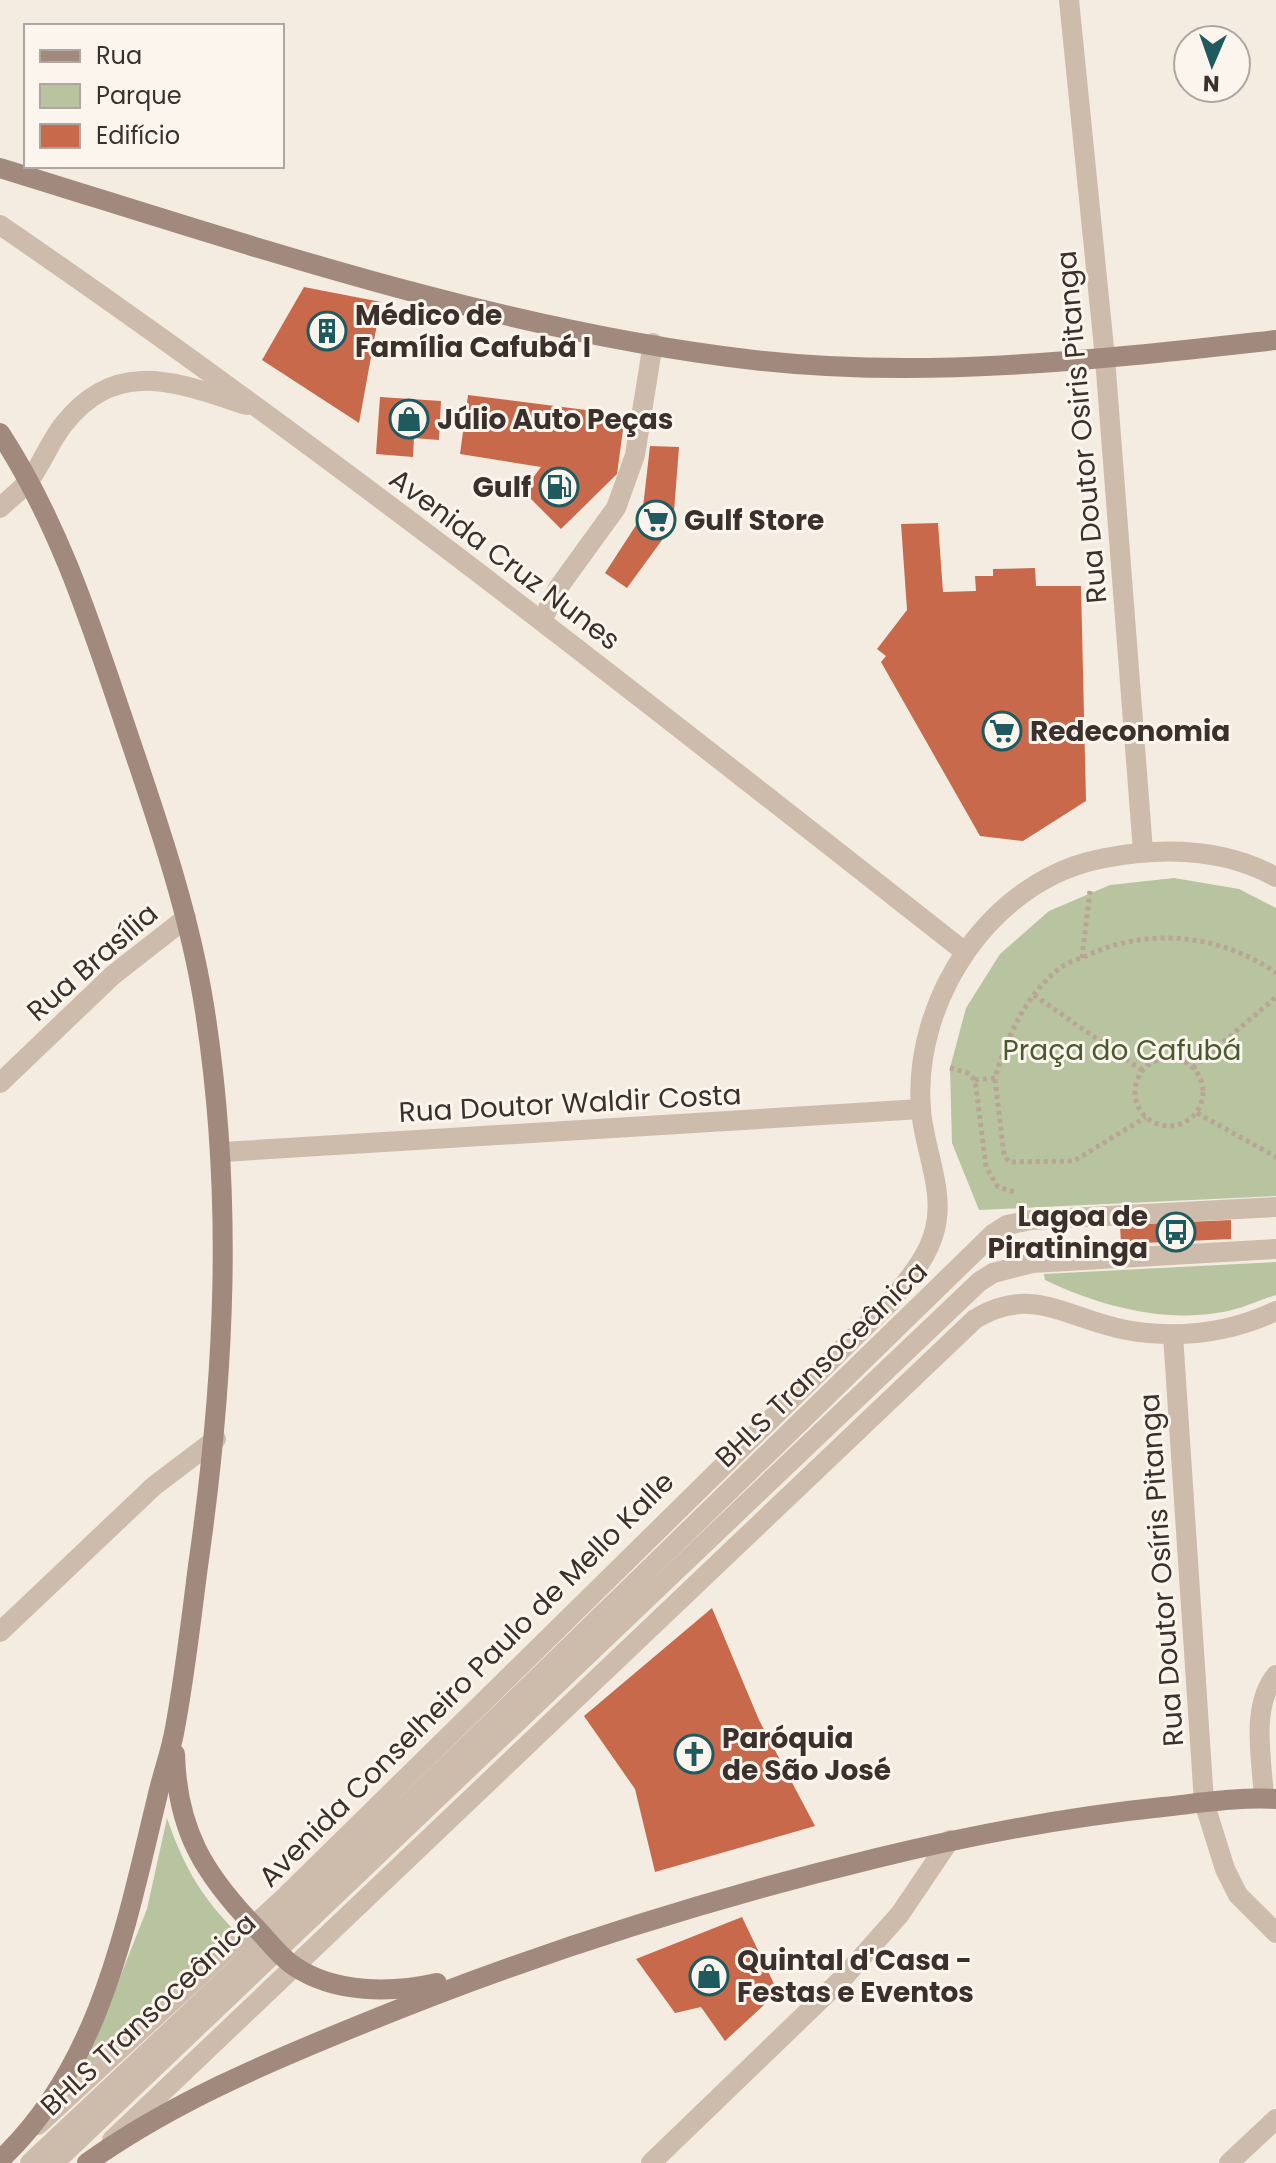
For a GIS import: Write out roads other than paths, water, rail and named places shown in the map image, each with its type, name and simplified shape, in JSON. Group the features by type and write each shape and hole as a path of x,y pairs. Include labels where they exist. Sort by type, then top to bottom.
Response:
{"main road":[{"path":"0,168 475,307 753,360 816,364 981,365 1105,358 1276,340"},
{"path":"0,433 30,479 81,597 186,918 204,1003 223,1152 225,1234 216,1439 175,1733 130,1920 99,2004 78,2052 52,2098 6,2154"},
{"path":"175,1733 175,1773 182,1810 195,1846 211,1878 274,1946 333,1982 383,1990 409,1989 492,1971"},
{"path":"87,2163 141,2126 257,2067 492,1971 627,1926 772,1883 950,1840 1078,1816 1270,1798"}],"street":[{"name":"Rua Doutor Osiris Pitanga","path":"1069,0 1105,358 1143,851"},
{"name":"Avenida Cruz Nunes","path":"0,225 264,410 542,621 965,952"},
{"path":"542,621 558,588 616,508 635,455 653,343"},
{"path":"0,508 30,479 65,423 89,399 116,382 150,380 190,387 264,410"},
{"path":"921,1109 921,1069 928,1031 942,992 965,952 996,917 1026,892 1077,865 1143,851 1174,850 1222,857 1276,877"},
{"name":"Rua Brasília","path":"0,1083 113,975 186,918"},
{"name":"Rua Doutor Waldir Costa","path":"223,1152 921,1109"},
{"name":"Avenida Conselheiro Paulo de Mello Kalle","path":"87,2163 274,1946 891,1301 931,1244 937,1214 921,1109"},
{"name":"BHLS Transoceânica","path":"54,2163 993,1234 1007,1225 1031,1220 1276,1207"},
{"name":"BHLS Transoceânica","path":"30,2163 274,1946 979,1282 993,1273 1032,1263 1276,1249"},
{"name":"Avenida Conselheiro Paulo de Mello Kalle","path":"6,2154 274,1946 975,1319 1003,1305 1040,1303 1069,1316 1125,1330 1173,1335"},
{"path":"1173,1335 1224,1329 1276,1311"},
{"name":"Rua Doutor Osíris Pitanga","path":"1173,1335 1204,1802 1225,1869 1238,1895 1276,1933"},
{"path":"0,1632 154,1486 216,1439"},
{"path":"1270,1798 1260,1728 1265,1690 1276,1675"},
{"path":"651,2163 845,1976 900,1914 950,1840"},
{"path":"1229,2163 1276,2119"}],"place":[{"name":"Médico de Família Cafubá I","path":"327,331"},
{"name":"Júlio Auto Peças","path":"409,419"},
{"name":"Gulf","path":"559,487"},
{"name":"Gulf Store","path":"656,520"},
{"name":"Redeconomia","path":"1002,731"},
{"name":"Lagoa de Piratininga","path":"1176,1232"},
{"name":"Paróquia de São José","path":"694,1754"},
{"name":"Quintal d'Casa - Festas e Eventos","path":"709,1976"}],"park label":[{"name":"Praça do Cafubá","path":"1122,1050"}]}
